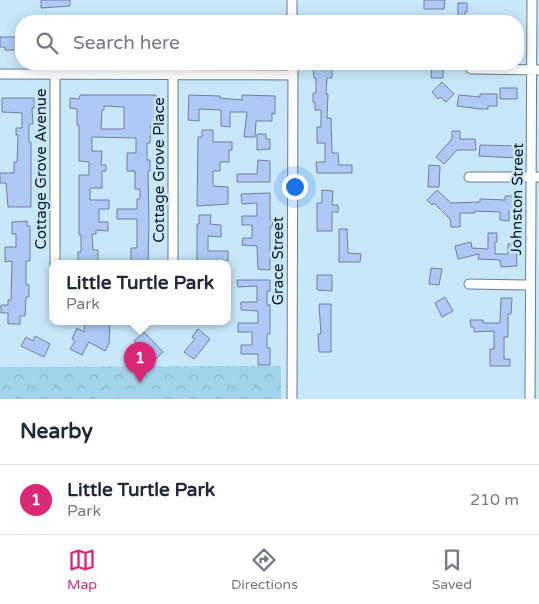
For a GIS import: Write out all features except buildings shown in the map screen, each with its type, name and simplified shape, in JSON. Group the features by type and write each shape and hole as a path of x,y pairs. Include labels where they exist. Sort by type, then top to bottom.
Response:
{"street":[{"path":"292,0 292,15"},
{"name":"Johnston Street","path":"530,399 530,285 535,177 535,70 532,0"},
{"name":"Grace Street","path":"292,399 293,70"},
{"path":"0,74 293,75"},
{"name":"Cottage Grove Avenue","path":"54,260 55,74"},
{"name":"Cottage Grove Place","path":"173,75 173,260"},
{"path":"469,177 535,177"},
{"path":"469,284 530,285"}],"green space":[{"path":"281,366 281,399 0,399 0,367"},
{"path":"118,389 157,390 157,399 118,399"}],"place":[{"name":"Little Turtle Park","path":"140,383"}]}
